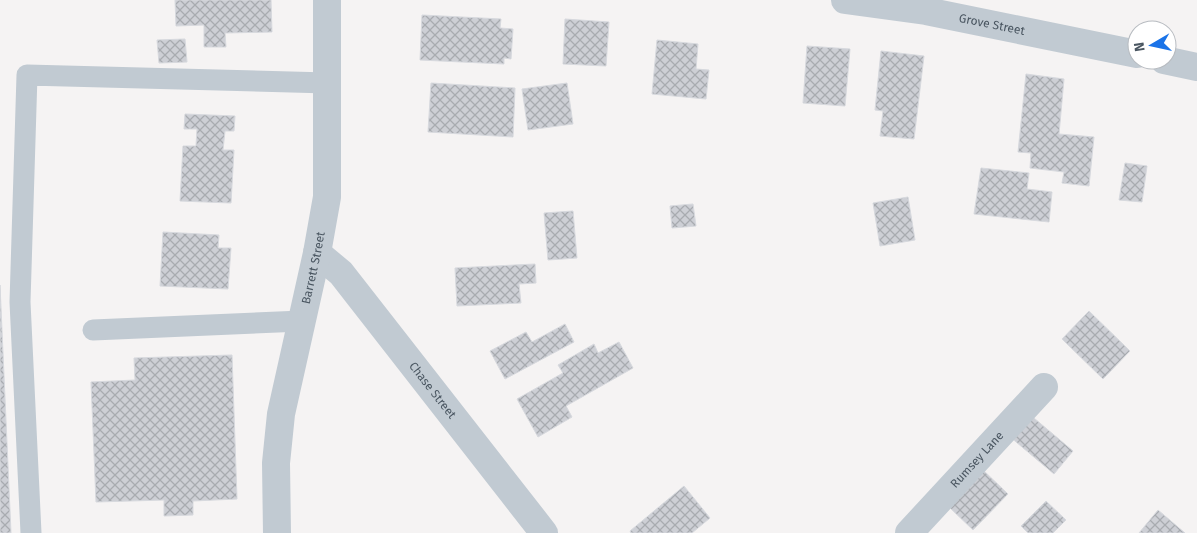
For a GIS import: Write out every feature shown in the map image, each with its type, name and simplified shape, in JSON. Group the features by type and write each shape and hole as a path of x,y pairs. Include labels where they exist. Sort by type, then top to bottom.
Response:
{"street":[{"name":"Barrett Street","path":"277,533 276,463 281,414 317,253 327,197 327,0"},
{"name":"Grove Street","path":"845,0 926,11 1127,52"},
{"path":"1177,63 1197,67"},
{"name":"Chase Street","path":"317,253 341,273 544,533"},
{"name":"Rumsey Lane","path":"908,533 1044,387"}],"lane":[{"path":"31,533 20,302 27,76 328,83"},
{"path":"93,330 302,322"}],"building":[{"path":"175,0 271,0 272,32 225,33 226,47 204,47 204,25 176,26"},
{"path":"422,15 501,19 500,28 513,29 511,59 504,58 504,64 420,60"},
{"path":"565,19 609,22 606,66 563,64"},
{"path":"185,39 187,62 159,63 157,40"},
{"path":"657,40 698,44 696,69 709,70 706,99 652,94"},
{"path":"807,46 850,49 845,106 803,103"},
{"path":"881,51 924,56 914,139 880,136 883,111 875,110"},
{"path":"1026,74 1064,79 1059,134 1094,137 1089,186 1062,183 1064,172 1030,168 1031,153 1018,152"},
{"path":"431,83 515,88 513,137 428,132"},
{"path":"567,83 573,124 528,130 522,89"},
{"path":"185,114 235,116 234,131 225,131 223,150 234,150 231,203 180,201 183,146 196,146 197,129 184,129"},
{"path":"1125,163 1147,166 1142,202 1119,200"},
{"path":"981,168 1029,173 1027,189 1052,192 1049,222 974,214"},
{"path":"908,197 915,240 880,246 873,203"},
{"path":"693,204 696,226 672,228 670,206"},
{"path":"573,211 577,258 548,260 544,213"},
{"path":"163,232 219,235 218,248 231,248 228,289 160,286"},
{"path":"535,264 536,283 519,284 521,303 457,306 455,268"},
{"path":"0,285 11,533 0,533"},
{"path":"1089,311 1130,351 1103,379 1062,339"},
{"path":"565,324 574,342 505,379 490,351 526,332 532,342"},
{"path":"619,342 633,368 566,406 572,417 538,437 517,399 563,373 558,365 594,344 598,353"},
{"path":"232,355 237,499 193,501 193,515 164,516 164,500 96,502 91,382 135,380 134,358"},
{"path":"1028,413 1073,451 1054,474 1009,436"},
{"path":"982,469 1008,494 973,530 948,506"},
{"path":"684,486 710,518 692,533 631,533 630,531"},
{"path":"1046,501 1066,520 1053,533 1028,533 1021,526"},
{"path":"1158,510 1185,533 1139,533"}]}
